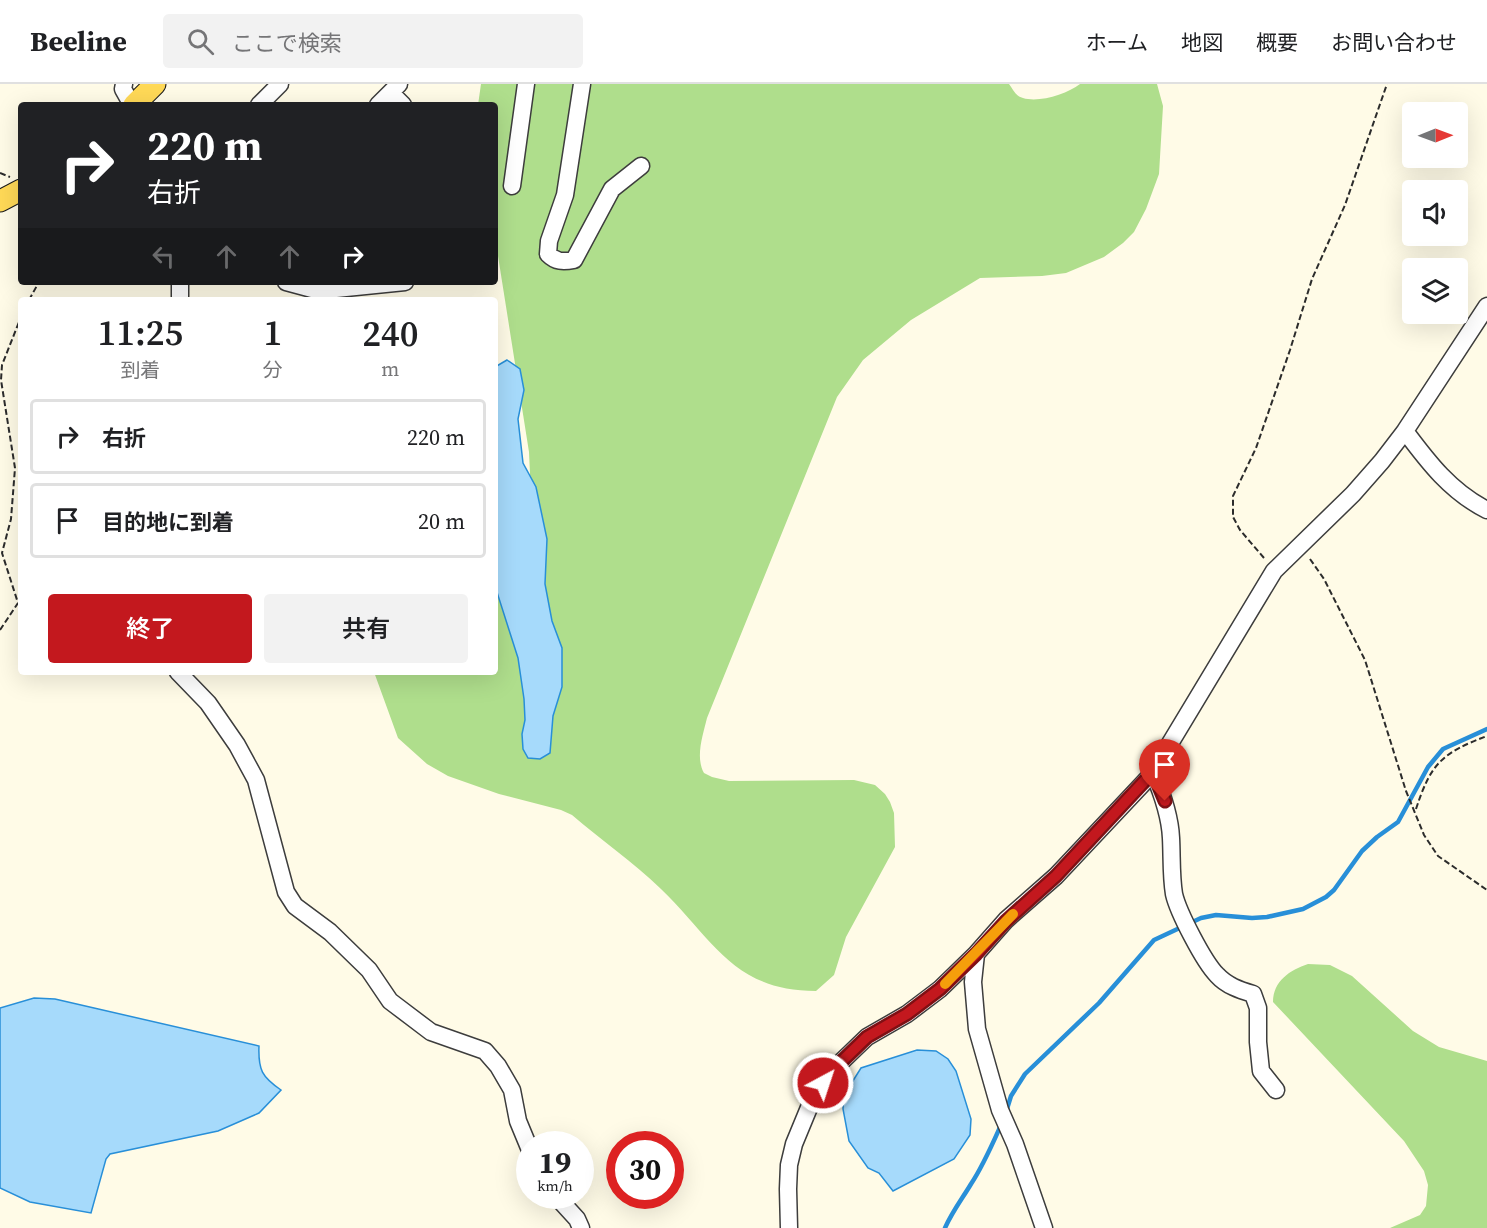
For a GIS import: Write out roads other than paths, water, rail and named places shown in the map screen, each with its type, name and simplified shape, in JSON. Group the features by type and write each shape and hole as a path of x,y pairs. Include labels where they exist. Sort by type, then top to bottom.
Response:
{"main road":[{"path":"136,102 155,84"},
{"path":"0,201 18,192"}],"street":[{"path":"124,84 123,89 131,102"},
{"path":"262,102 280,84"},
{"path":"512,186 526,84"},
{"path":"582,84 565,195 549,241 548,254 554,260 565,262 574,260 612,189 641,166"},
{"path":"381,102 395,88 402,102"},
{"path":"315,286 326,290 375,285"},
{"path":"789,1228 789,1166 794,1144 813,1098 823,1083 867,1037 907,1014 940,989 1006,921 1056,876 1153,772 1274,571 1353,494 1382,461 1405,431 1487,306"},
{"path":"1405,431 1423,456 1453,489 1487,510"},
{"path":"181,675 208,703 237,745 256,780 286,892 295,906 330,932 369,970 390,1001 431,1032 485,1051 498,1066 512,1089 522,1131"},
{"path":"1153,772 1165,801 1171,836 1172,872 1178,905 1208,963 1218,976 1234,988 1253,994 1258,1008 1261,1071 1276,1090"},
{"path":"976,954 973,982 977,1029 1000,1110 1015,1144 1044,1228"},
{"path":"568,1209 577,1219 581,1228"}],"water":[{"path":"507,360 520,369 524,390 518,419 523,463 536,487 547,539 545,584 552,621 562,648 562,687 553,716 550,753 540,759 528,758 523,749 524,699 518,658 498,595 498,365"},
{"path":"34,998 55,999 259,1046 262,1072 281,1090 259,1113 218,1131 110,1154 106,1159 91,1213 30,1202 0,1188 0,1008"},
{"path":"917,1050 936,1051 948,1059 956,1071 971,1119 970,1135 954,1159 893,1191 879,1173 868,1168 849,1141 843,1109 844,1095 861,1068"}],"waterway":[{"path":"1006,1112 1011,1096 1025,1074 1099,1003 1154,940 1201,918 1216,915 1267,917 1303,909 1326,897 1334,890 1362,851 1398,822 1428,767 1443,749 1487,729"},
{"path":"945,1228 979,1170 1001,1125"}]}
